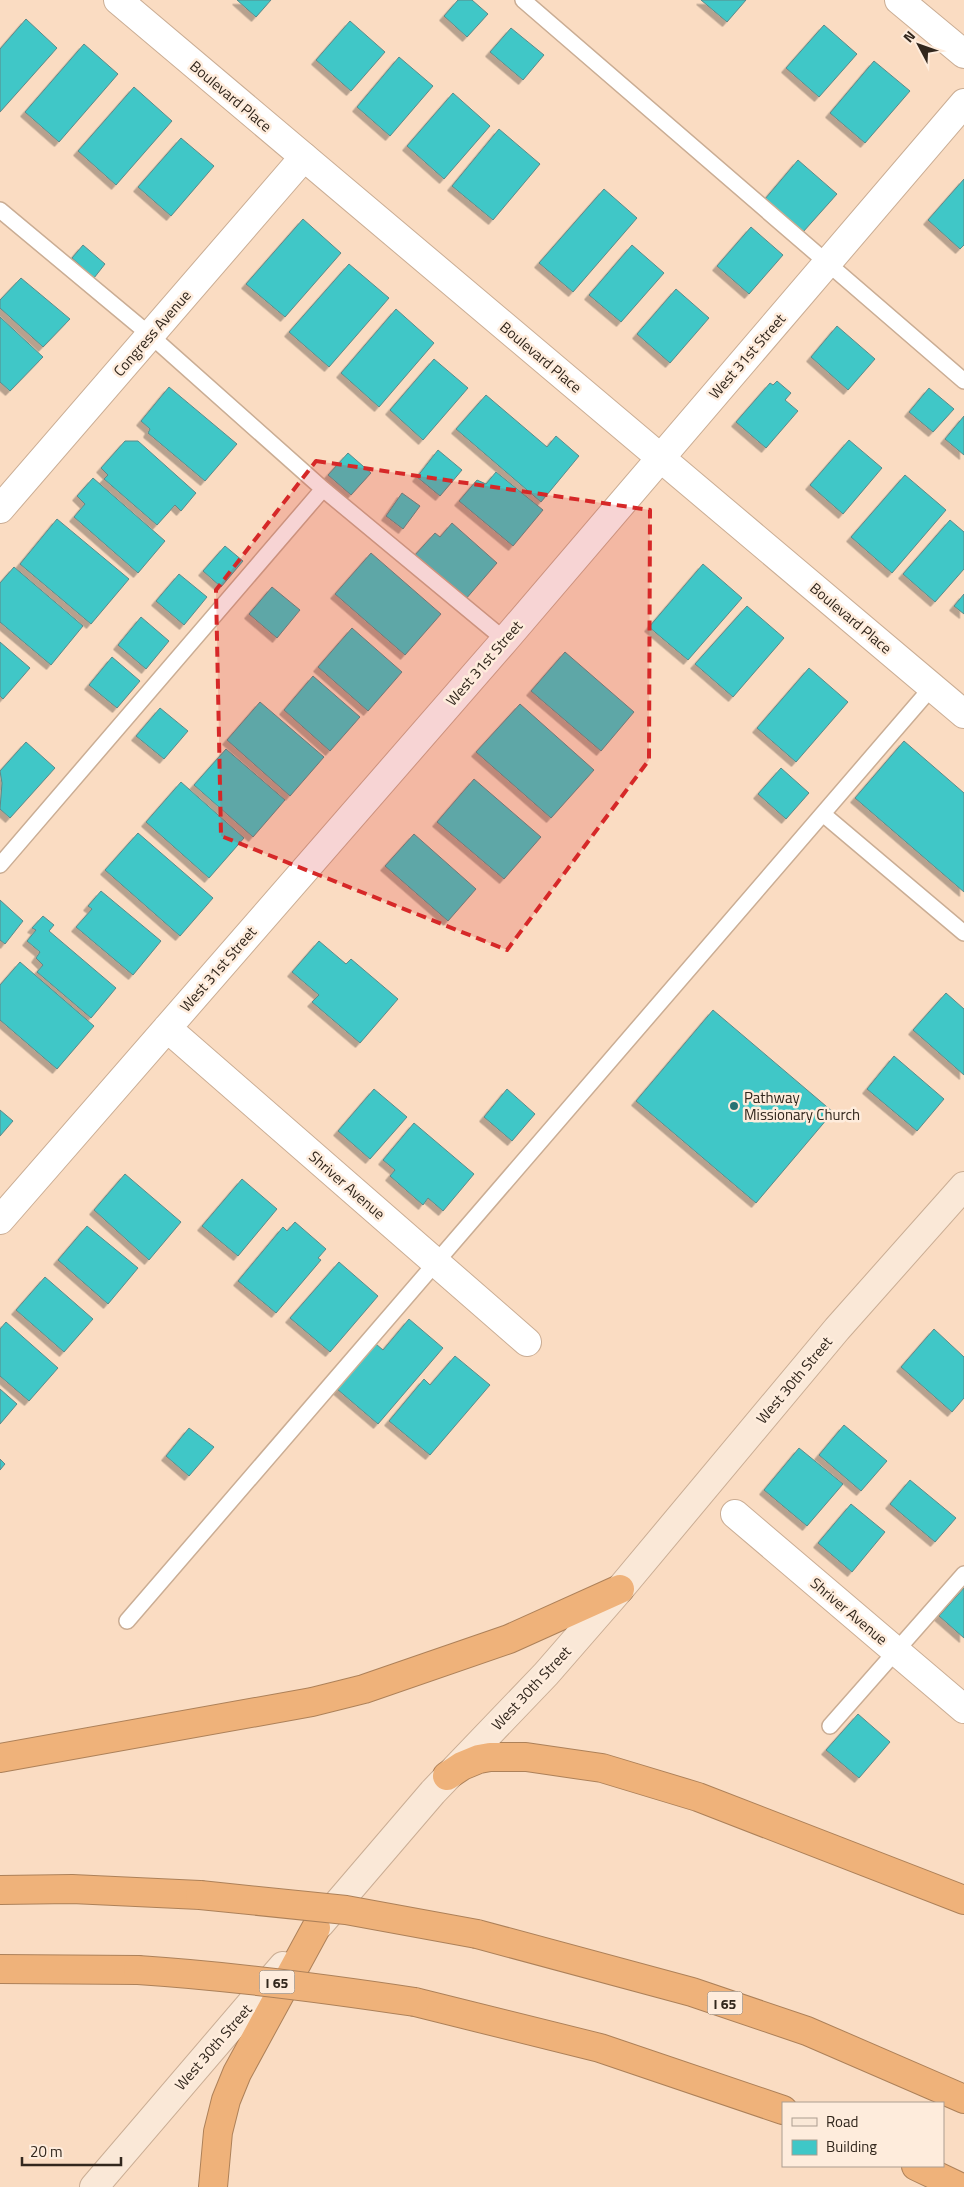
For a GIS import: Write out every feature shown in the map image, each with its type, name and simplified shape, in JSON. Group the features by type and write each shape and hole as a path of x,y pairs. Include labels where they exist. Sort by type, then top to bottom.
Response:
{"highway":[{"path":"0,1758 312,1702 364,1689 509,1639 620,1590"},
{"path":"447,1776 462,1766 490,1757 526,1757 602,1768 698,1797 964,1900"},
{"name":"I 65","path":"0,1890 72,1889 200,1895 346,1910 477,1934 593,1964 710,1998 807,2031 964,2099"},
{"path":"213,2187 218,2132 234,2082 316,1928"},
{"name":"I 65","path":"0,1969 138,1970 205,1974 286,1983 414,2002 600,2048 782,2110"},
{"path":"918,2167 960,2187"}],"main road":[{"name":"West 30th Street","path":"94,2187 447,1776 546,1674 620,1590 837,1329 964,1186"}],"street":[{"name":"Boulevard Place","path":"118,0 964,714"},
{"path":"900,0 964,54"},
{"name":"West 31st Street","path":"0,1220 505,640 964,103"},
{"name":"Congress Avenue","path":"0,509 304,157"},
{"name":"Shriver Avenue","path":"167,1028 527,1342"},
{"name":"Shriver Avenue","path":"735,1514 964,1709"}],"lane":[{"path":"523,0 964,381"},
{"path":"0,210 150,335 323,489 505,640"},
{"path":"0,865 323,489"},
{"path":"127,1621 932,687"},
{"path":"823,814 964,933"},
{"path":"830,1726 964,1574"}],"highlighted area":[{"path":"316,461 650,510 649,760 507,950 221,836 216,590"}],"building":[{"path":"237,0 271,0 256,17"},
{"path":"458,0 472,0 488,14 467,37 444,16"},
{"path":"701,0 746,0 727,22"},
{"path":"26,19 57,48 0,112 0,49"},
{"path":"350,21 385,52 351,91 316,60"},
{"path":"824,25 857,54 819,97 786,68"},
{"path":"511,28 544,55 523,80 490,52"},
{"path":"84,44 118,74 59,142 25,112"},
{"path":"399,57 433,86 390,136 357,107"},
{"path":"874,61 910,91 865,143 830,113"},
{"path":"134,87 172,121 116,185 78,151"},
{"path":"453,93 490,126 444,179 407,146"},
{"path":"499,129 540,164 493,220 452,186"},
{"path":"181,138 214,166 171,216 138,187"},
{"path":"798,160 837,194 803,232 765,199"},
{"path":"964,179 964,245 960,249 928,220"},
{"path":"604,189 637,218 573,292 539,263"},
{"path":"303,219 341,253 285,317 246,284"},
{"path":"751,227 783,255 749,294 717,266"},
{"path":"83,245 105,264 94,278 72,258"},
{"path":"632,245 664,273 621,322 589,295"},
{"path":"349,264 389,298 329,367 289,332"},
{"path":"21,278 70,319 43,347 0,308 0,300"},
{"path":"676,289 709,318 670,363 637,334"},
{"path":"396,309 434,343 379,407 341,373"},
{"path":"0,317 43,357 10,391 0,382"},
{"path":"837,326 875,359 848,390 811,357"},
{"path":"434,359 468,388 423,440 390,410"},
{"path":"777,381 791,393 785,400 798,411 766,448 736,422 770,383 773,385"},
{"path":"169,387 237,444 205,481 148,433 150,429 141,421"},
{"path":"929,388 954,409 933,432 909,412"},
{"path":"486,395 547,447 556,436 579,456 541,502 456,429"},
{"path":"964,416 964,455 945,439"},
{"path":"849,440 882,468 843,514 810,485"},
{"path":"125,441 138,441 196,493 181,511 175,505 157,525 104,479 108,475 101,468"},
{"path":"438,450 462,470 440,496 417,477"},
{"path":"348,453 371,473 351,495 328,475"},
{"path":"496,472 543,510 513,546 459,501 477,480 486,484"},
{"path":"905,475 946,510 892,573 851,537"},
{"path":"93,478 165,541 138,573 74,517 85,504 77,496"},
{"path":"402,493 420,506 403,529 386,516"},
{"path":"57,519 129,579 91,624 20,564"},
{"path":"950,520 964,532 964,569 935,602 903,574"},
{"path":"452,523 497,563 465,600 414,556 435,533 440,537"},
{"path":"225,546 243,561 221,587 203,571"},
{"path":"371,553 441,614 405,655 335,594"},
{"path":"703,564 742,598 688,660 649,627"},
{"path":"14,567 83,626 51,665 0,622 0,583"},
{"path":"179,574 207,597 184,625 156,601"},
{"path":"272,587 300,610 277,638 249,614"},
{"path":"964,594 964,614 954,606"},
{"path":"747,606 784,638 733,697 695,664"},
{"path":"141,617 169,641 146,669 118,645"},
{"path":"352,628 402,672 368,711 318,667"},
{"path":"0,642 30,668 3,699 0,696"},
{"path":"565,652 634,712 601,751 531,691"},
{"path":"112,657 140,681 117,708 89,685"},
{"path":"809,668 848,702 796,762 757,728"},
{"path":"313,676 360,717 330,751 284,710"},
{"path":"260,702 324,757 290,796 227,740"},
{"path":"520,704 594,770 551,818 476,752"},
{"path":"160,708 188,731 164,759 136,736"},
{"path":"904,741 964,793 964,892 855,798"},
{"path":"26,742 55,768 10,818 0,809 2,783 0,771"},
{"path":"226,749 285,800 253,837 194,785"},
{"path":"781,768 809,793 786,819 758,794"},
{"path":"474,779 541,837 504,879 437,822"},
{"path":"181,782 244,838 209,878 146,822"},
{"path":"138,833 213,898 180,936 105,870"},
{"path":"414,834 476,889 448,921 385,866"},
{"path":"101,891 161,941 133,975 76,927 92,909 88,906"},
{"path":"0,900 23,921 5,944 0,940"},
{"path":"43,916 54,925 49,931 116,988 91,1018 37,972 43,965 36,958 40,952 27,941 36,930 32,928"},
{"path":"319,941 346,964 351,959 398,999 360,1043 312,1002 319,995 292,972"},
{"path":"20,962 94,1026 57,1069 0,1020 0,985"},
{"path":"946,993 964,1009 964,1075 913,1030"},
{"name":"Pathway Missionary Church","path":"713,1010 833,1112 756,1203 636,1101"},
{"path":"894,1056 944,1099 917,1131 867,1089"},
{"path":"374,1089 407,1117 370,1159 338,1131"},
{"path":"507,1089 535,1114 512,1141 484,1117"},
{"path":"0,1110 13,1121 0,1136"},
{"path":"414,1123 474,1174 443,1211 428,1198 423,1205 390,1176 395,1170 383,1160"},
{"path":"125,1174 181,1222 149,1260 94,1210"},
{"path":"242,1179 277,1209 238,1256 202,1226"},
{"path":"295,1222 326,1249 318,1258 321,1260 276,1313 238,1281 283,1227 287,1231"},
{"path":"87,1226 138,1268 108,1304 58,1260"},
{"path":"339,1262 378,1296 330,1352 290,1318"},
{"path":"45,1277 93,1319 64,1352 16,1310"},
{"path":"409,1319 443,1348 378,1424 337,1389 376,1344 383,1350"},
{"path":"6,1322 58,1368 29,1401 0,1376 0,1329"},
{"path":"934,1329 964,1357 964,1398 952,1412 901,1367"},
{"path":"455,1356 490,1385 430,1455 389,1421 424,1379 430,1385"},
{"path":"0,1389 17,1404 0,1424"},
{"path":"844,1425 887,1461 861,1491 819,1455"},
{"path":"189,1428 214,1447 189,1476 166,1456"},
{"path":"799,1448 843,1484 807,1526 764,1490"},
{"path":"0,1459 5,1464 0,1470"},
{"path":"910,1480 956,1518 935,1542 890,1504"},
{"path":"851,1504 885,1532 852,1572 818,1543"},
{"path":"964,1588 964,1638 939,1616"},
{"path":"858,1714 890,1742 859,1778 826,1750"}],"place":[{"name":"Pathway Missionary Church","path":"734,1106"}]}
